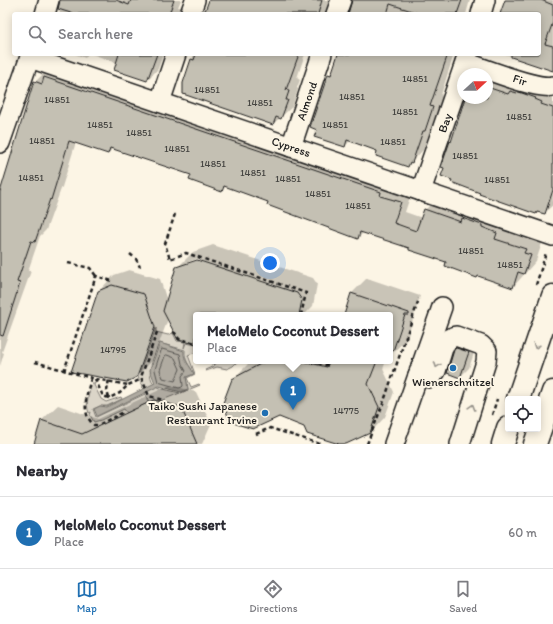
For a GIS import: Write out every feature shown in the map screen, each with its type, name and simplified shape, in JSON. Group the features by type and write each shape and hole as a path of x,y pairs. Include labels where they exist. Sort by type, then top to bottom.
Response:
{"main road":[{"path":"519,396 553,296"},
{"path":"535,444 553,392"},
{"path":"503,444 507,432"}],"street":[{"path":"46,12 49,0"},
{"path":"191,12 195,0"},
{"path":"337,12 341,0"},
{"path":"482,12 485,0"},
{"path":"0,143 30,56"},
{"name":"Cypress","path":"30,56 160,102 548,234"},
{"path":"160,102 175,56"},
{"name":"Almond","path":"291,147 321,56"},
{"name":"Fir","path":"467,58 532,84 549,87 553,86"},
{"name":"Bay","path":"421,191 467,58"},
{"path":"394,444 442,307"},
{"path":"418,375 429,378 436,371 444,345 450,338 456,336 481,345 487,351 486,362 460,444"}],"path":[{"path":"175,214 165,244 170,259 186,253 306,293 301,312"},
{"path":"130,254 136,259 140,267"},
{"path":"68,263 90,268 96,276 112,281"},
{"path":"64,371 96,276"},
{"path":"367,444 384,401 419,299"},
{"path":"173,331 179,339 193,342"},
{"path":"157,332 141,375 149,396 163,400"},
{"path":"35,362 95,379 128,385"},
{"path":"91,378 85,401 86,412 90,422 94,425 98,425 124,412"},
{"path":"95,379 103,396 109,398 120,392 128,385 142,379"},
{"path":"109,379 107,391 109,398"},
{"path":"256,434 270,428 320,444"}],"shaded area":[{"path":"156,328 156,332 168,335 173,333 177,341 185,342 184,348 186,343 193,344 193,353 188,355 195,374 187,378 191,387 200,385 181,393 188,389 186,377 194,374 186,360 185,350 159,343 150,372 153,383 166,390 180,393 160,401 154,400 149,402 138,377"},
{"path":"213,364 235,364 227,369 217,367 206,371 205,370 214,366"},
{"path":"92,383 95,383 94,385 101,399 106,402 121,397 122,399 107,406 100,406 93,409 96,417 145,394 148,403 127,413 124,409 94,422 90,415 91,412 89,413 87,406"}],"water":[{"path":"160,343 184,351 186,360 194,374 186,377 188,389 181,392 159,386 97,416 94,409 100,406 107,407 155,383 150,370"}],"building":[{"path":"60,0 116,0 129,5 131,0 174,0 170,12 68,12 58,9"},
{"path":"209,0 322,0 319,12 205,12"},
{"path":"352,0 462,0 458,12 415,12 390,4 388,12 349,12"},
{"path":"505,0 541,0 553,5 553,22 545,44 553,46 553,71 511,57 541,56 541,12 501,12"},
{"path":"118,56 156,56 147,81 114,70"},
{"path":"195,56 298,56 286,90 289,91 286,100 288,100 281,119 276,117 273,125 183,94 183,83 191,59 194,60"},
{"path":"337,56 447,56 430,106 433,107 425,131 423,131 412,163 410,162 408,167 376,156 377,151 347,140 345,147 314,137 317,130 310,127 328,74 331,75"},
{"path":"44,77 381,192 380,196 401,202 394,223 416,231 424,209 461,222 462,218 482,225 482,227 497,233 495,239 526,249 524,253 531,255 524,274 518,272 513,288 478,276 477,278 445,266 446,262 409,250 409,248 360,232 358,239 267,205 268,202 224,186 222,192 189,180 191,175 110,148 108,154 69,141 51,200 50,199 35,242 31,241 17,282 20,283 3,336 0,335 0,192 34,81 42,84"},
{"path":"493,89 508,94 510,91 517,93 519,92 536,98 535,99 542,102 541,104 553,108 553,190 545,214 537,212 536,214 479,194 480,193 451,182 452,180 441,176 444,168 441,167 450,141 451,142 463,104 493,104"},
{"path":"197,260 297,293 302,300 300,312 193,312 193,343 178,340 163,311 176,267"},
{"path":"112,285 144,294 155,327 137,377 127,382 71,372 98,291"},
{"path":"351,293 409,313 409,315 405,315 393,351 393,312 345,312"},
{"path":"456,348 469,352 460,378 447,373 454,350"},
{"path":"260,364 314,364 327,367 328,364 376,364 368,384 379,407 370,433 346,444 339,444 307,434 304,427 279,417 253,429 230,422 223,403 232,379"},
{"path":"154,400 181,407 197,444 34,444 41,420 82,434"}],"place":[{"name":"Wienerschnitzel","path":"453,368"},
{"name":"MeloMelo Coconut Dessert","path":"293,410"},
{"name":"Taiko Sushi Japanese Restaurant Irvine","path":"265,413"}]}
